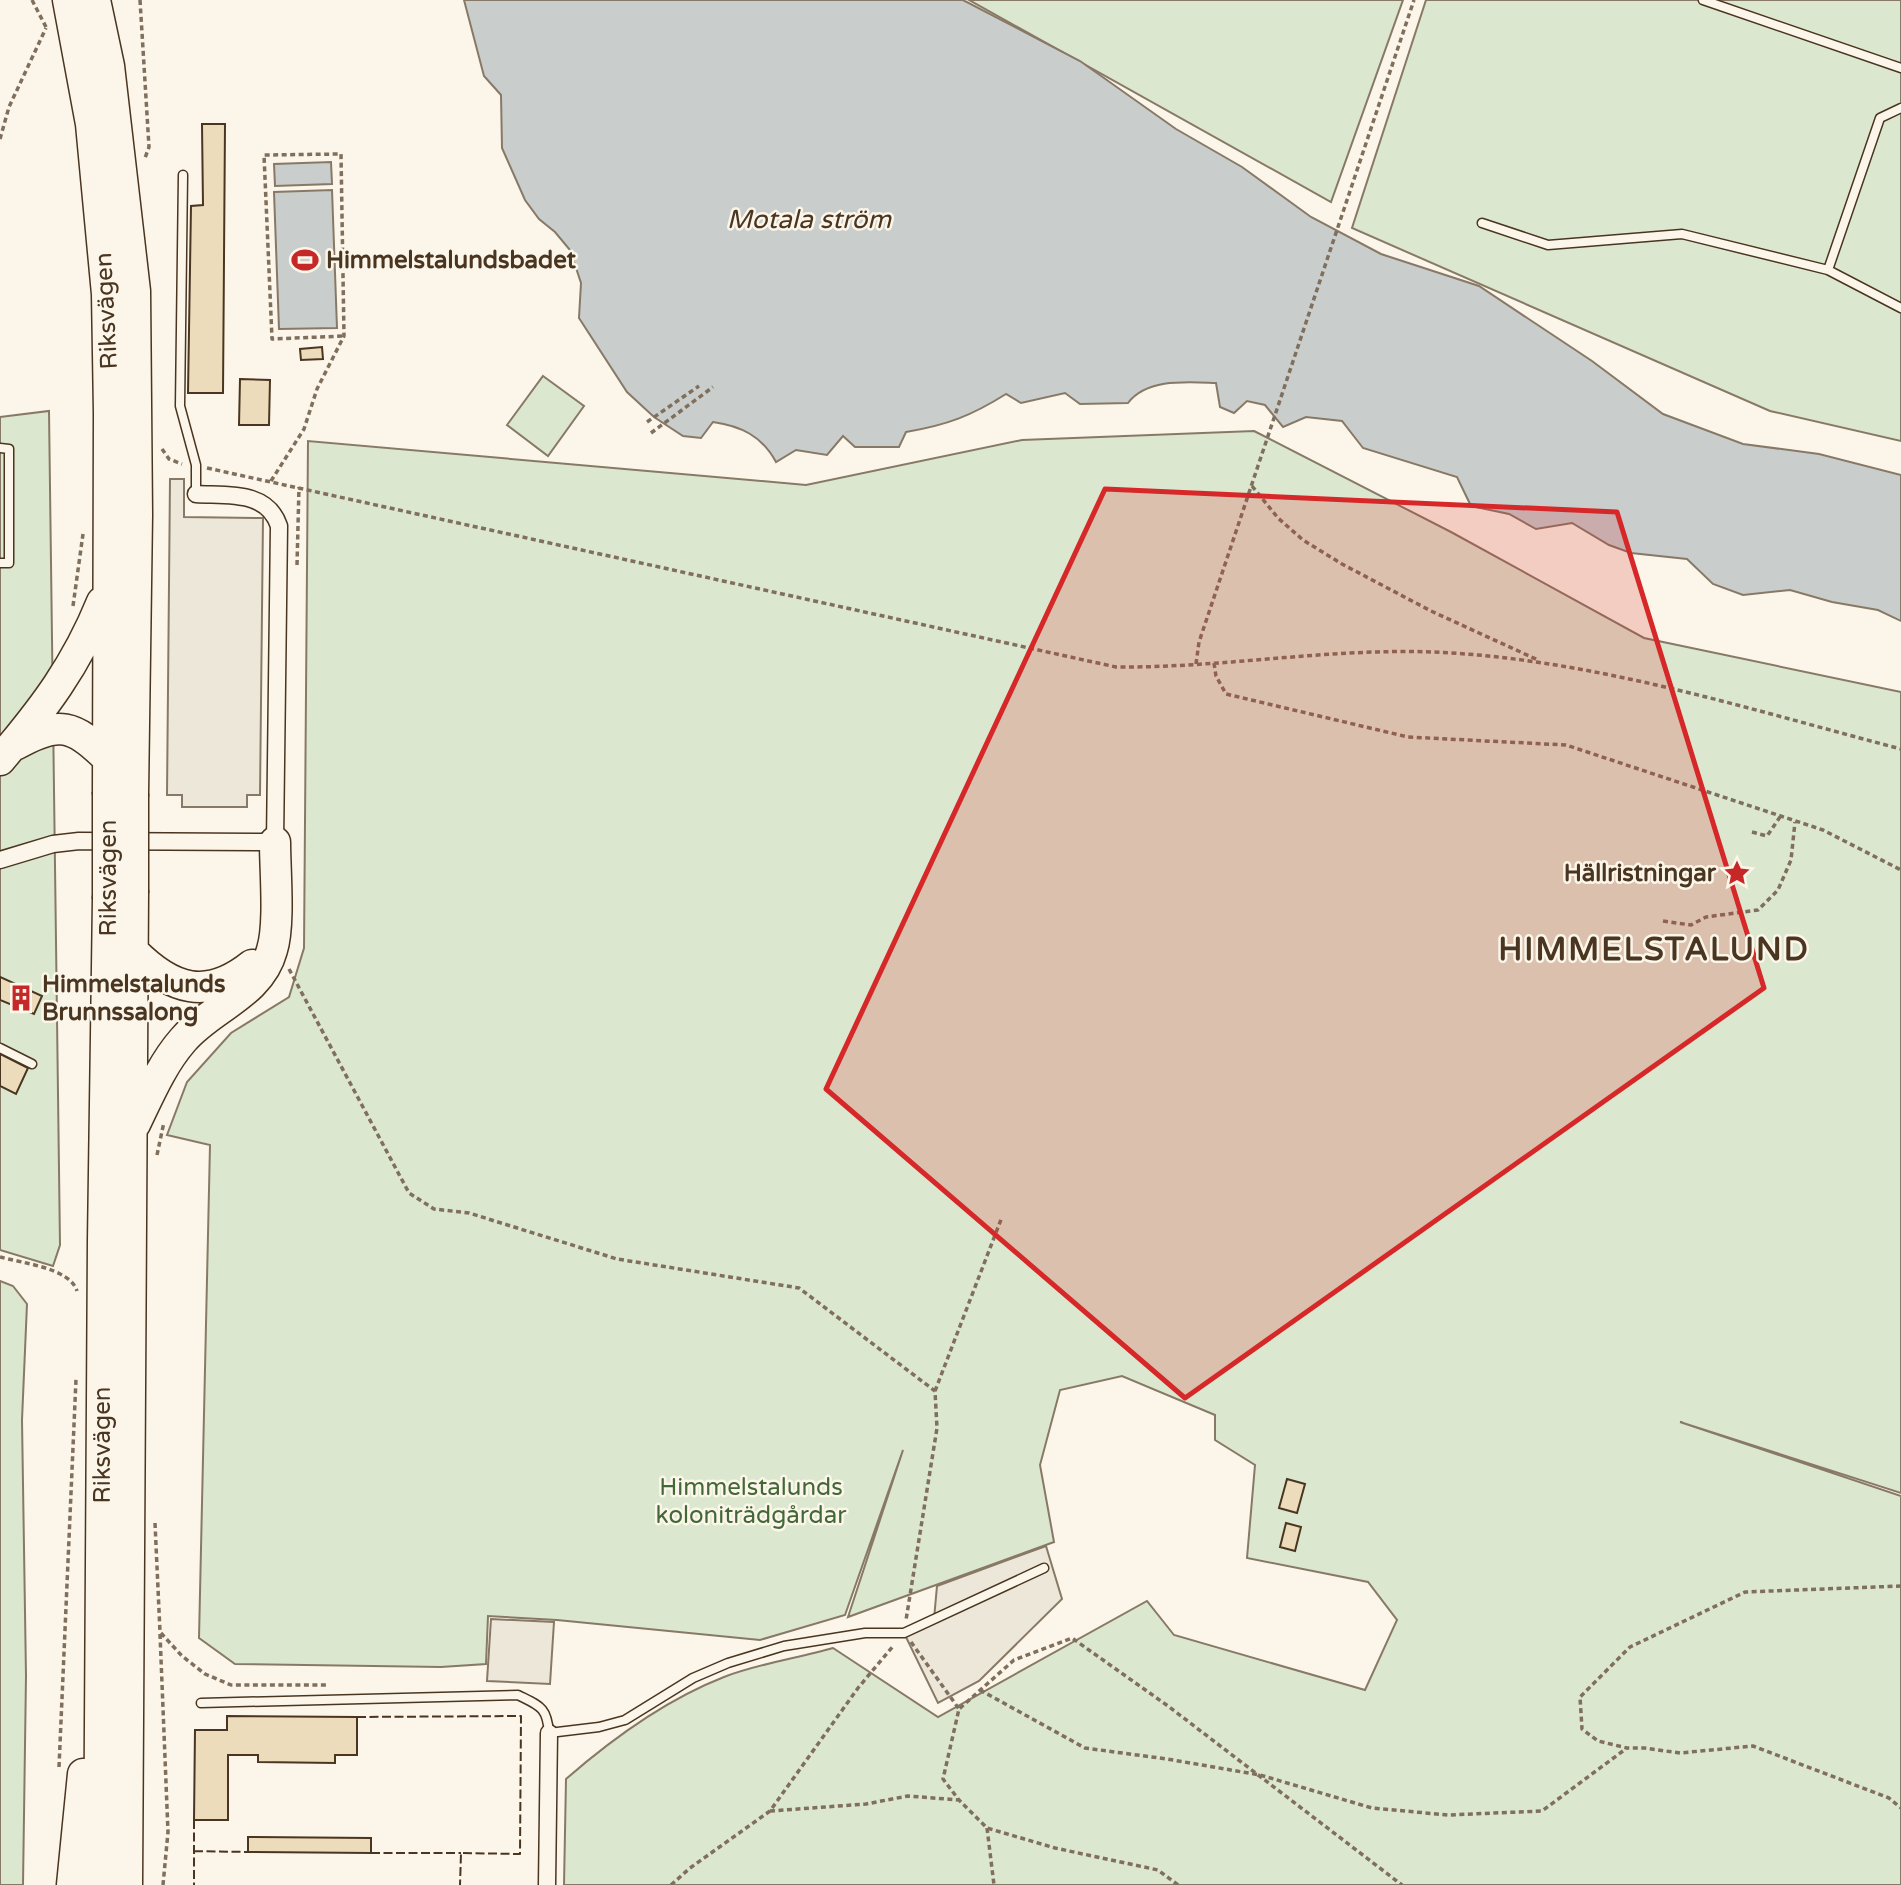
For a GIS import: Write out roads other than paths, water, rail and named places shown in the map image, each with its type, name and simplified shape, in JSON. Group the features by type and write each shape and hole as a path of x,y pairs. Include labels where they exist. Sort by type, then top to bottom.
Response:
{"highway":[{"name":"Riksvägen","path":"95,0 109,66 135,291 137,515 120,793 121,896 100,1628 99,1885"},
{"name":"Riksvägen","path":"57,6 91,124 107,294 109,760 120,793"},
{"path":"6,753 63,681 76,660 108,589"},
{"path":"6,753 38,733 61,728 81,734 109,760"},
{"path":"132,1131 158,1079 183,1040 198,1024 255,982 265,968 273,949 275,930 275,842"},
{"name":"Riksvägen","path":"121,896 134,952 127,1885"},
{"path":"134,952 150,969 167,980 198,988 221,985 253,964 265,951 275,930"},
{"path":"128,1572 148,1885"},
{"path":"72,1885 100,1628"}],"street":[{"path":"0,860 54,844 79,841 275,842 279,526 275,515 261,501 196,494"},
{"path":"547,1885 549,1733"}],"lane":[{"path":"1706,0 1901,68"},
{"path":"1828,270 1880,118 1901,108"},
{"path":"183,176 180,406 196,466 196,494"},
{"path":"1482,223 1548,246 1682,234 1828,270 1901,308"},
{"path":"0,448 9,449 9,563 0,563"},
{"path":"0,1048 32,1064"},
{"path":"201,1703 518,1695 544,1709 549,1733 599,1727 625,1720 693,1678 729,1663 784,1646 864,1633 904,1633 1044,1568"}],"water":[{"name":"Motala ström","path":"464,0 963,0 1080,61 1176,129 1242,167 1311,217 1381,254 1479,286 1592,361 1663,414 1743,444 1819,454 1901,475 1901,621 1878,610 1832,602 1790,590 1743,595 1713,584 1687,559 1631,553 1609,545 1572,523 1536,529 1509,514 1471,506 1457,477 1363,448 1342,421 1306,417 1283,427 1265,405 1247,401 1234,413 1220,407 1216,383 1180,382 1157,385 1136,395 1128,403 1080,404 1065,393 1021,403 1006,394 958,419 906,432 899,447 855,447 843,436 827,455 796,450 776,462 757,439 733,426 713,422 701,438 683,436 654,417 627,392 579,318 581,283 570,250 555,232 539,219 525,200 502,148 501,95 484,76"},
{"path":"331,162 332,184 275,186 274,164"},
{"name":"Himmelstalundsbadet","path":"332,190 337,328 279,329 274,192"}],"place":[{"name":"Himmelstalundsbadet","path":"305,260"},
{"name":"Hällristningar","path":"1737,873"},
{"name":"Himmelstalunds Brunnssalong","path":"21,998"}],"district":[{"name":"HIMMELSTALUND","path":"1654,949"}],"park label":[{"name":"Himmelstalunds koloniträdgårdar","path":"751,1501"}]}
